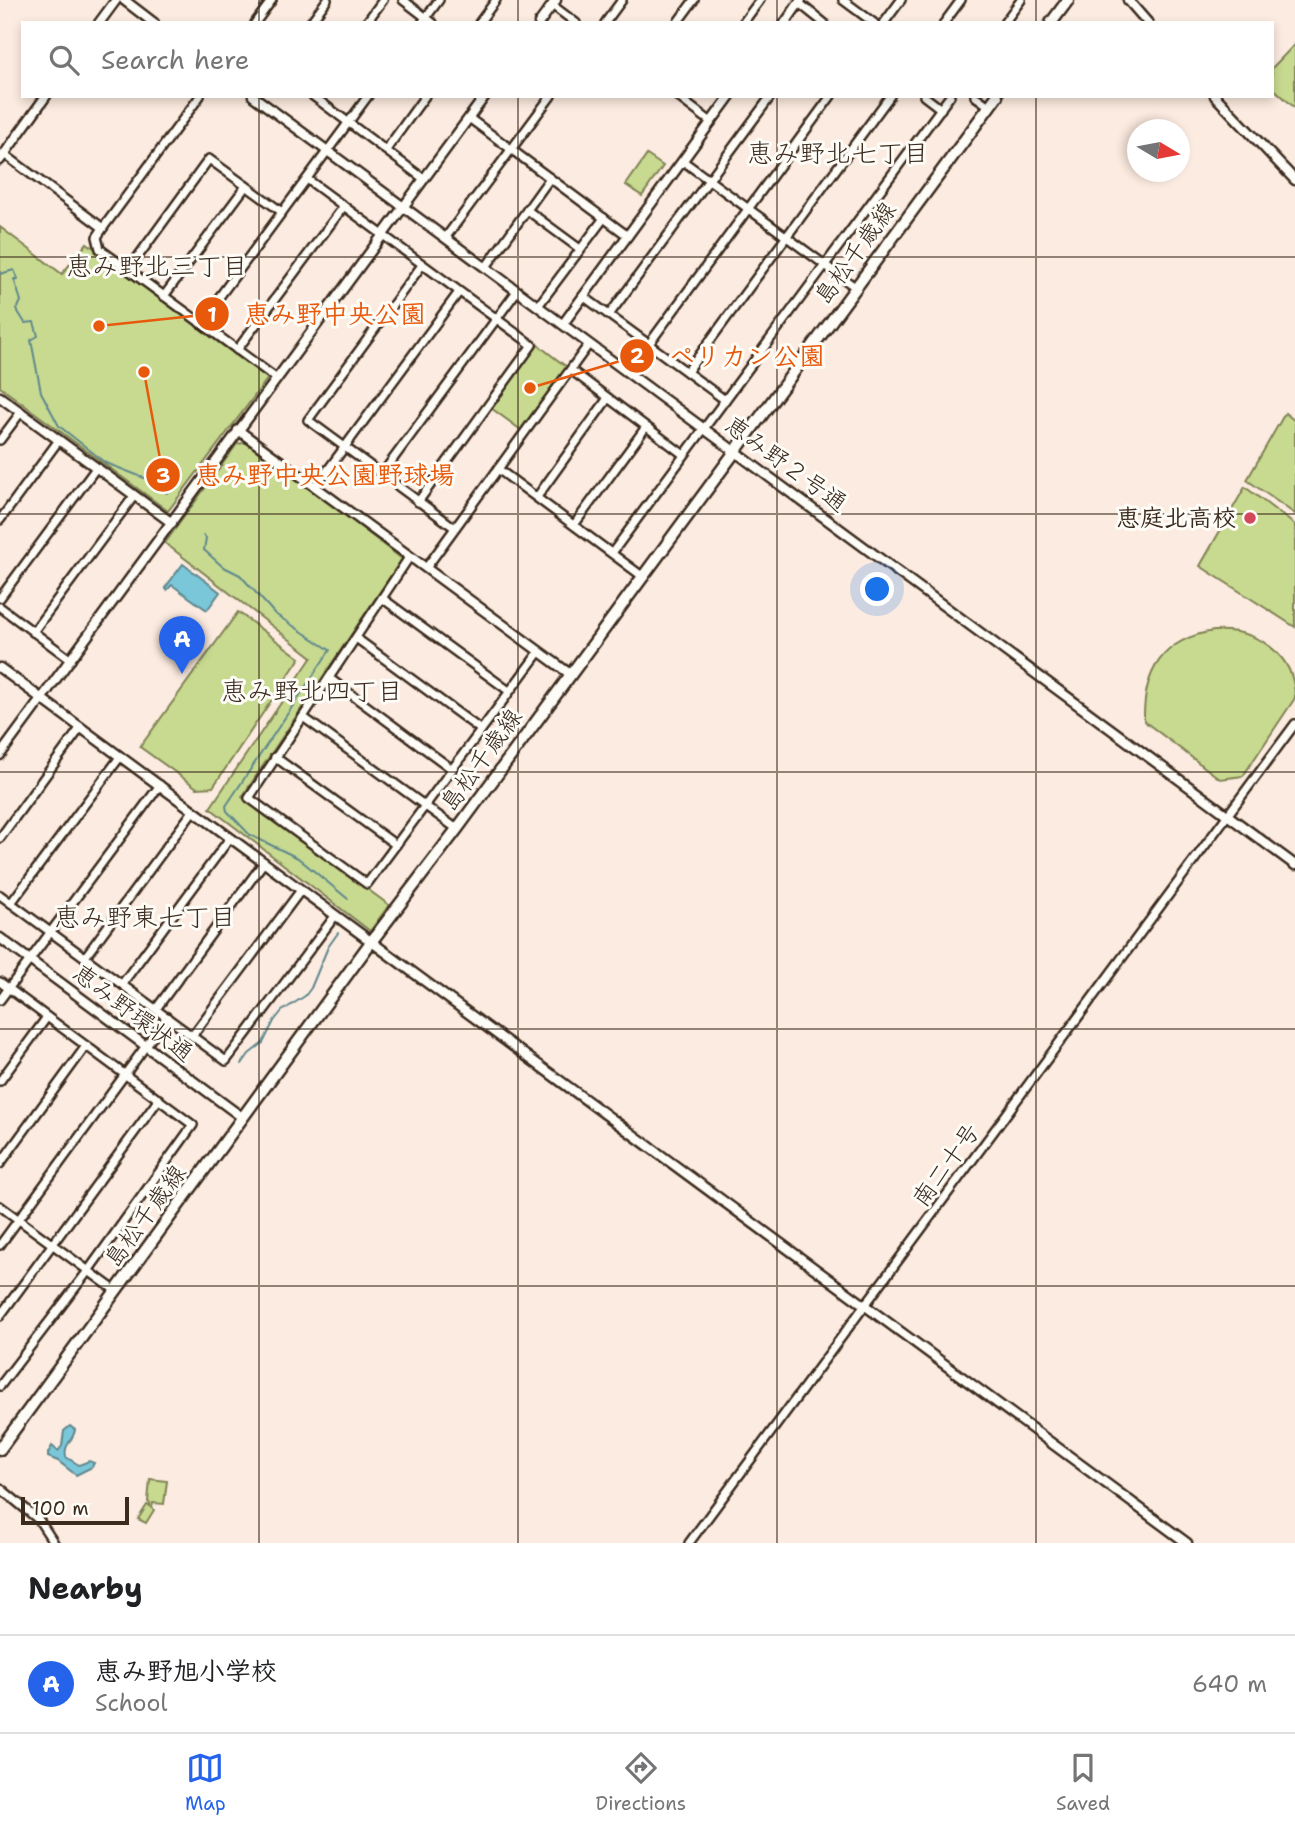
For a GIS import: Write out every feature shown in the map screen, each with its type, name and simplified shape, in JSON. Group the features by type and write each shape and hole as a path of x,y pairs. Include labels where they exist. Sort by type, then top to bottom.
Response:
{"main road":[{"path":"1052,21 1068,0"},
{"name":"島松千歳線","path":"0,1449 995,98"}],"street":[{"path":"100,21 116,0"},
{"path":"124,0 151,21"},
{"path":"256,21 272,0"},
{"path":"311,21 327,0"},
{"path":"367,21 383,0"},
{"path":"403,0 424,20 439,0"},
{"path":"481,21 496,0"},
{"path":"606,21 621,0"},
{"path":"678,21 694,0"},
{"path":"744,21 760,0"},
{"path":"843,0 871,21"},
{"path":"885,21 901,0"},
{"path":"945,21 961,0"},
{"path":"1005,21 1021,0"},
{"path":"1128,0 1146,21"},
{"path":"786,21 800,1 822,21"},
{"path":"540,21 554,3 574,21"},
{"path":"45,98 2,157 103,228"},
{"path":"199,98 97,237 100,249 277,379"},
{"name":"恵み野２号通","path":"256,98 1230,811 1295,865"},
{"path":"316,98 424,178"},
{"path":"200,323 367,98"},
{"path":"386,150 424,98"},
{"path":"0,755 484,98"},
{"path":"446,237 550,98"},
{"path":"563,324 729,98"},
{"path":"609,315 770,98"},
{"path":"649,344 830,98"},
{"path":"687,372 889,98"},
{"path":"927,98 941,109"},
{"path":"612,553 949,98"},
{"path":"978,98 989,106"},
{"path":"1216,98 1295,180"},
{"path":"687,99 711,122"},
{"path":"469,118 628,236"},
{"path":"129,269 209,159 282,212"},
{"path":"683,161 855,287"},
{"path":"307,178 532,345 418,502"},
{"path":"486,267 550,178"},
{"path":"164,296 246,186"},
{"path":"237,350 344,206"},
{"path":"527,210 580,249"},
{"path":"538,306 604,218"},
{"path":"422,265 308,420 455,528"},
{"path":"382,474 517,290"},
{"path":"316,486 459,292"},
{"path":"583,296 725,400"},
{"path":"426,568 589,344"},
{"path":"570,370 684,455"},
{"path":"0,397 172,523"},
{"path":"537,497 608,398"},
{"path":"0,440 21,412"},
{"path":"574,525 646,427"},
{"path":"238,430 570,674"},
{"path":"0,520 59,440"},
{"path":"0,598 96,468"},
{"path":"499,469 642,576"},
{"path":"33,632 134,496"},
{"path":"410,556 249,798 259,806 367,884 539,652"},
{"path":"382,598 509,691"},
{"path":"0,607 71,660"},
{"path":"356,638 481,730"},
{"path":"2,672 160,785 1187,1543"},
{"path":"329,678 452,769"},
{"path":"303,717 457,829"},
{"name":"南二十号","path":"688,1543 1295,723"},
{"path":"0,838 81,727"},
{"path":"11,903 120,757"},
{"path":"275,757 396,845"},
{"path":"0,1000 160,785"},
{"path":"85,957 193,811"},
{"path":"122,984 230,838"},
{"path":"156,1009 264,862"},
{"path":"192,1036 301,890"},
{"path":"0,895 226,1061 335,916"},
{"name":"恵み野環状通","path":"0,938 243,1118"},
{"path":"0,982 193,1125 88,1271 0,1386"},
{"path":"0,1081 47,1017"},
{"path":"0,1245 167,1017"},
{"path":"0,1164 86,1046"},
{"path":"0,1316 159,1099"},
{"path":"0,1206 116,1292"},
{"path":"0,1488 39,1520 54,1543"}],"green space":[{"path":"1295,44 1295,108 1274,89 1274,66"},
{"path":"647,155 663,166 642,196 626,185"},
{"path":"0,227 62,274 87,243 268,378 168,511 0,387"},
{"path":"538,345 568,368 521,430 491,408"},
{"path":"1285,413 1295,421 1295,514 1247,480"},
{"path":"251,442 402,559 242,797 389,905 370,931 210,808 312,657 165,543 237,444"},
{"path":"1245,487 1295,525 1295,627 1200,566"},
{"path":"238,612 300,658 213,787 197,788 140,747"},
{"path":"1214,631 1244,634 1270,647 1288,669 1295,698 1243,776 1220,779 1144,721 1147,687 1159,661 1181,642"},
{"path":"150,1479 167,1481 164,1504 153,1503 154,1510 146,1523 138,1519 147,1505 150,1506"}],"water":[{"path":"183,564 220,592 207,610 172,585 167,590 165,588"},
{"path":"70,1426 75,1430 66,1449 66,1457 79,1465 89,1461 94,1463 92,1467 76,1475 48,1457 52,1446 58,1451 62,1446 64,1431"}],"waterway":[{"path":"0,274 14,270 18,279 14,279 21,301 17,310 25,323 34,322 38,336 31,340 41,392 59,426 106,463 147,479 167,493"},
{"path":"203,535 206,538 204,550 222,566 240,575 275,614 330,650 226,806 227,811 250,835 298,858 348,899"},
{"path":"242,1064 249,1054 263,1043 282,1011 305,996 311,988 328,947 338,933"}],"place":[{"name":"恵み野中央公園","path":"99,326"},
{"name":"恵み野中央公園野球場","path":"144,372"},
{"name":"ペリカン公園","path":"530,388"},
{"name":"恵庭北高校","path":"1250,518"},
{"name":"恵み野旭小学校","path":"182,674"}],"district":[{"name":"恵み野北七丁目","path":"838,153"},
{"name":"恵み野北三丁目","path":"157,266"},
{"name":"恵み野北四丁目","path":"312,691"},
{"name":"恵み野東七丁目","path":"145,917"}]}
